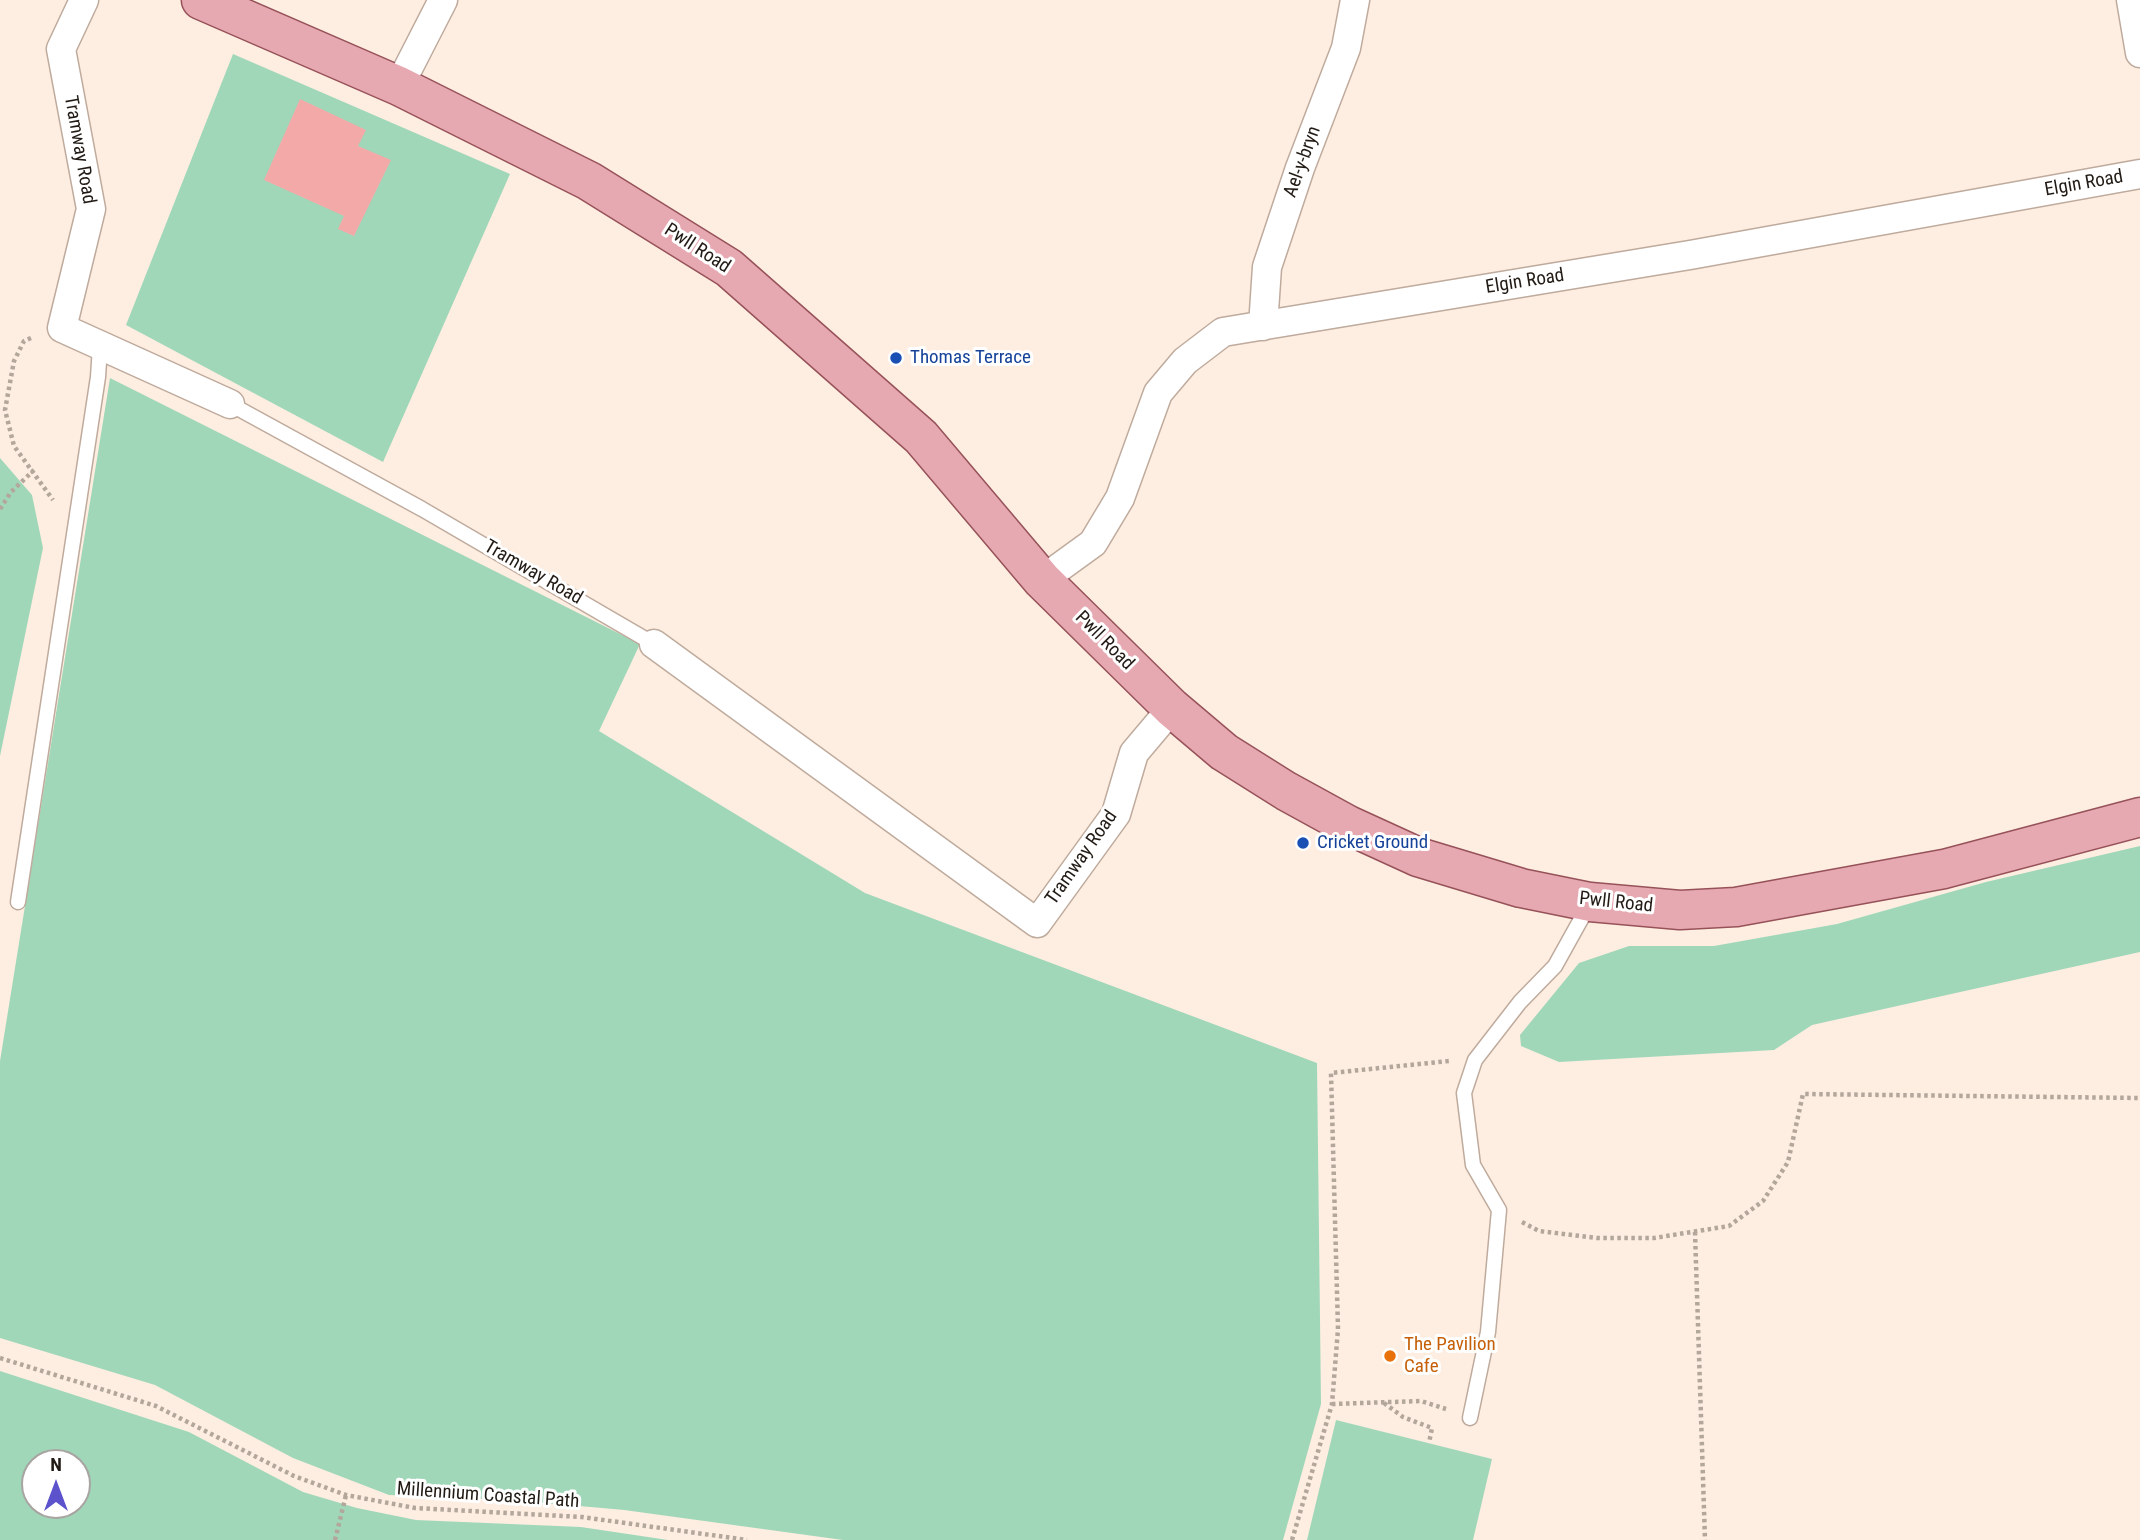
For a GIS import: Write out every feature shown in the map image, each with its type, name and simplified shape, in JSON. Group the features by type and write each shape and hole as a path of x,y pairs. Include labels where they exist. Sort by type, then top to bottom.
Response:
{"main road":[{"name":"Pwll Road","path":"201,0 399,86 589,181 729,268 921,437 1042,580 1172,708 1224,752 1348,825 1418,857 1521,888 1590,902 1680,910 1736,907 1787,900 1944,869 2140,817"}],"street":[{"name":"Tramway Road","path":"84,0 61,49 91,209 62,328 230,404"},
{"path":"399,86 443,0"},
{"name":"Ael-y-bryn","path":"1263,326 1267,267 1300,168 1346,48 1355,0"},
{"path":"2131,0 2140,53"},
{"name":"Elgin Road","path":"1042,580 1093,543 1120,498 1157,393 1185,361 1223,332 1704,252 2140,174"},
{"name":"Tramway Road","path":"654,644 1037,923 1116,814 1134,753 1172,708"}],"lane":[{"path":"19,902 99,377 100,347"},
{"name":"Tramway Road","path":"230,404 422,509 654,644"},
{"path":"1470,1418 1488,1332 1499,1210 1473,1165 1465,1093 1475,1060 1520,1002 1555,967 1590,902"}],"path":[{"path":"57,506 34,470 14,446 5,410 14,361 24,341 62,328"},
{"path":"0,509 11,492 34,470"},
{"path":"1292,1540 1332,1404 1338,1329 1331,1073 1475,1060"},
{"path":"1499,1210 1539,1230 1597,1238 1654,1238 1729,1226 1763,1200 1788,1162 1803,1094 2140,1098"},
{"path":"1695,1232 1706,1540"},
{"name":"Millennium Coastal Path","path":"0,1358 156,1406 294,1476 346,1494 415,1508 582,1517 747,1540"},
{"path":"1332,1404 1421,1401 1470,1418"},
{"path":"1383,1402 1403,1417 1432,1428 1429,1443"},
{"path":"335,1540 346,1494"}],"green space":[{"path":"233,54 510,174 383,462 126,325"},
{"path":"110,378 640,644 599,731 865,893 1317,1063 1321,1404 1283,1540 843,1540 624,1510 512,1500 389,1495 293,1458 155,1385 0,1338 0,1061"},
{"path":"0,458 32,495 43,548 0,756"},
{"path":"2140,846 2140,952 1812,1025 1774,1050 1559,1062 1521,1046 1520,1035 1579,963 1629,946 1714,946 1837,924 1986,882"},
{"path":"0,1371 189,1432 303,1492 357,1508 416,1520 581,1527 668,1540 0,1540"},
{"path":"1336,1420 1492,1459 1473,1540 1307,1540"}],"building":[{"path":"300,99 366,130 358,146 391,160 354,236 338,229 344,216 264,180"}],"place":[{"name":"Thomas Terrace","path":"896,358"},
{"name":"Cricket Ground","path":"1303,843"},
{"name":"The Pavilion Cafe","path":"1390,1356"}]}
